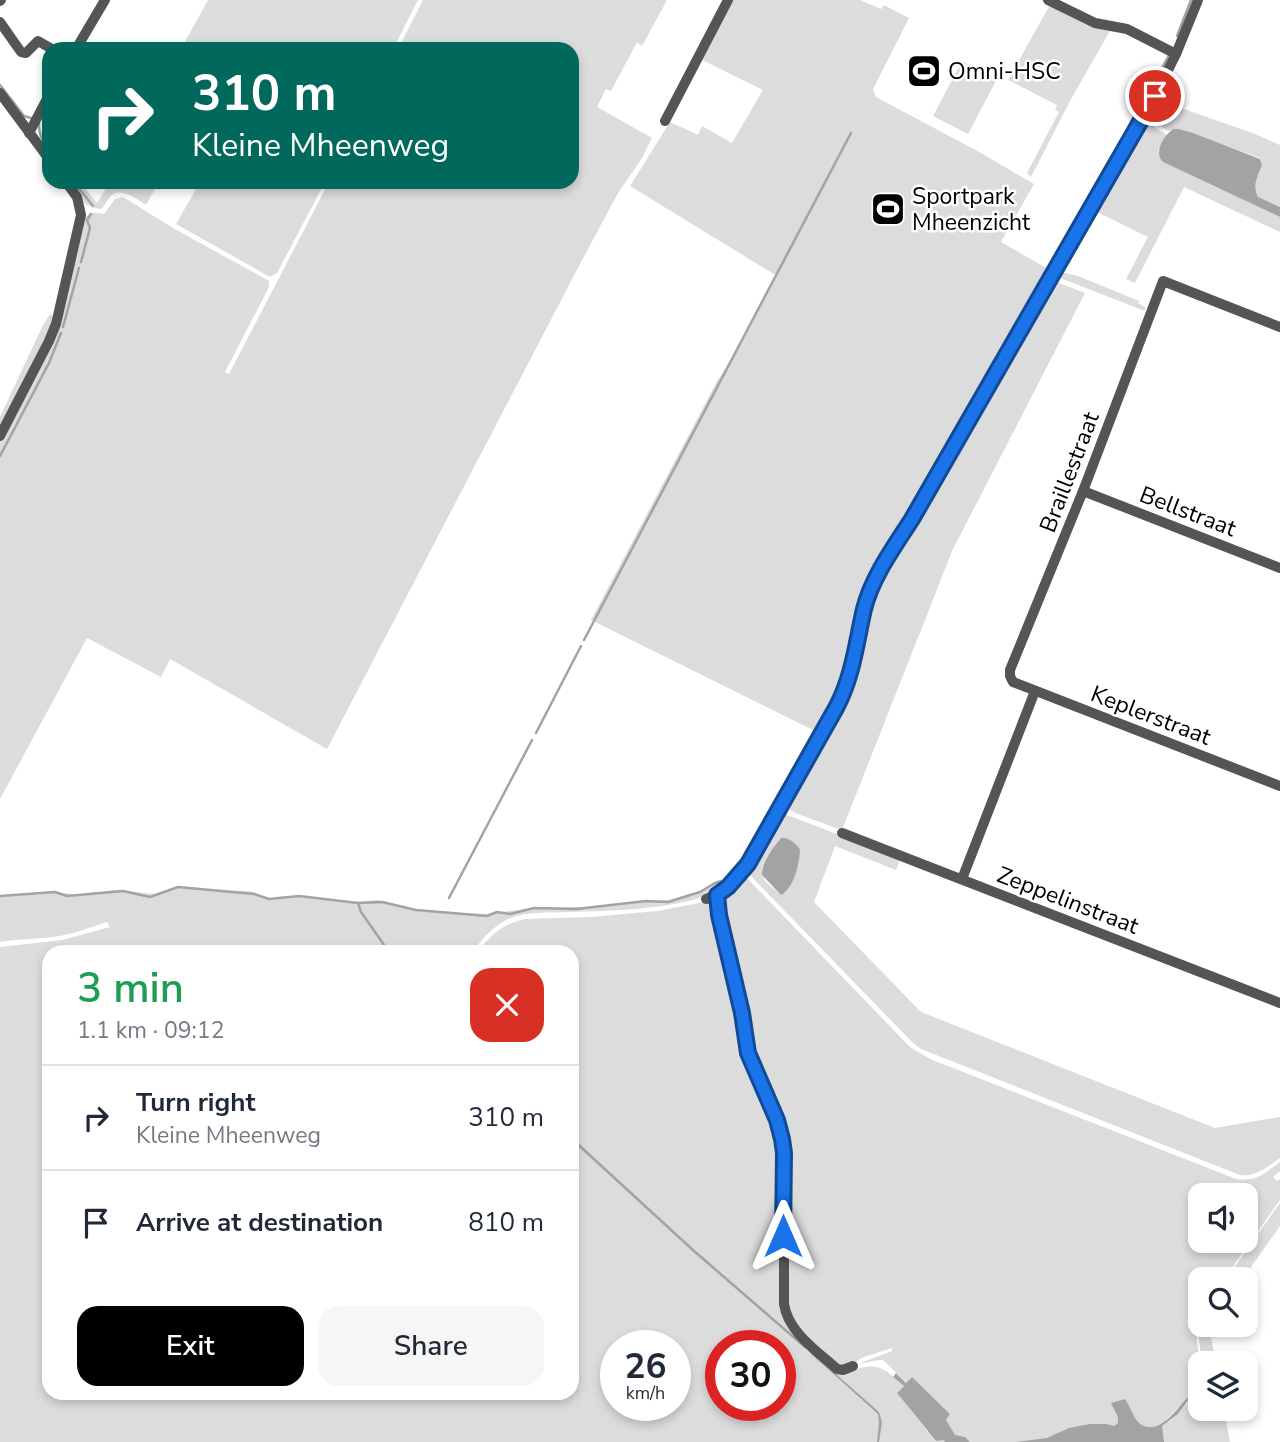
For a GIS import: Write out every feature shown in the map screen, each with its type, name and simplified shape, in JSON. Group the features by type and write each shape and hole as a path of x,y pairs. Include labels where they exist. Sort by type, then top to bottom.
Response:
{"street":[{"path":"80,42 105,0"},
{"path":"665,121 728,0"},
{"path":"1048,0 1095,23 1127,29 1176,54"},
{"path":"706,899 728,887 748,864 836,708 848,683 871,588 1149,107 1176,54 1198,0"},
{"path":"0,22 21,52 26,53 38,41 42,43"},
{"path":"0,93 42,150"},
{"path":"29,133 42,108"},
{"path":"0,436 50,341 56,324 81,215 77,197 71,189"},
{"name":"Braillestraat","path":"1010,676 1010,670 1083,491 1163,282 1280,327"},
{"name":"Bellstraat","path":"1083,491 1280,568"},
{"name":"Keplerstraat","path":"1010,676 1013,682 1035,691 1280,786"},
{"path":"962,879 1035,691"},
{"name":"Zeppelinstraat","path":"842,833 1280,1003"},
{"path":"717,895 748,1053 777,1120 782,1139 786,1315 798,1333 837,1368 843,1370 853,1366"}],"shaded area":[{"path":"208,0 418,0 397,42 185,42"},
{"path":"423,0 667,0 642,46 637,42 611,91 606,89 597,107 652,138 618,193 581,262 327,749 170,659 161,677 87,638 0,799 0,441 51,341 83,220 92,213 104,214 115,199 123,197 269,281 269,287 225,372 229,374 325,189 579,189 579,42 402,42"},
{"path":"732,0 860,0 881,9 884,5 909,18 873,89 876,97 1034,184 1001,242 1048,269 940,456 924,494 876,572 845,682 819,733 591,620 716,383 743,341 777,276 630,186 670,122 698,135 702,126 732,143 763,90 702,60"},
{"path":"1051,3 1111,29 1031,177 1027,173 1059,112 1055,110 1057,105 1008,80"},
{"path":"962,61 997,79 968,134 933,116"},
{"path":"1164,85 1172,100 1181,108 1280,145 1280,207 1258,197 1256,193 1257,177 1262,165 1260,158 1179,129 1169,131 1146,118"},
{"path":"1144,121 1167,135 1158,151 1163,162 1280,217 1280,232 1184,187 1135,283 1126,279 1148,237 1093,210"},
{"path":"1173,129 1193,133 1260,159 1262,165 1256,181 1256,193 1258,197 1280,207 1280,217 1163,162 1159,149"},
{"path":"73,189 86,189 97,203 106,189 155,189 146,205 120,192 112,195 101,209 78,197"},
{"path":"196,189 321,189 277,273 270,277 176,224"},
{"path":"1058,271 1078,276 1139,301 1145,311 1055,276"},
{"path":"1054,281 1085,293 953,549 842,830 795,813 786,803 846,694 871,599 881,576"},
{"path":"51,313 54,322 0,432 0,417"},
{"path":"780,814 897,857 899,862 896,870 835,846 814,902 921,1012 1215,1128 1280,1117 1280,1158 1256,1173 1240,1175 921,1049 749,874 748,868","holes":["781,838 800,849 800,855 793,880 781,895 764,879 762,869 770,852"]},
{"path":"781,838 789,839 800,849 793,881 781,895 762,875 762,870"},
{"path":"744,875 910,1047 930,1059 1236,1179 1254,1178 1280,1162 1280,1171 1273,1177 1277,1181 1280,1179 1280,1200 1258,1231 1258,1183 1188,1183 1188,1253 1242,1253 1233,1267 1188,1267 1188,1337 1196,1337 1198,1351 1188,1351 1188,1397 1166,1420 1168,1422 1188,1402 1188,1421 1226,1421 1230,1442 0,1442 0,947 62,940 110,927 107,922 59,936 0,942 0,895 50,891 77,895 115,890 157,894 191,888 248,891 265,899 296,896 355,902 377,900 421,911 486,914 534,908 589,907 669,900 698,892 718,880 733,878 718,890 701,897 664,906 515,916 493,929 478,945 42,945 42,1400 579,1400 579,945 484,945 499,930 526,919 657,911 710,901 714,903 723,933 747,1056 781,1146 782,1309 793,1330 705,1330 705,1421 796,1421 796,1333 839,1370 844,1372 871,1366 889,1373 904,1386 897,1393 928,1432 949,1427 946,1420 950,1414 912,1377 907,1383 883,1360 858,1364 892,1351 892,1348 839,1368 795,1326 788,1314 787,1147 778,1117 750,1053 721,910 723,899"},
{"path":"1280,1203 1280,1226 1251,1267 1235,1267 1244,1253 1258,1253 1258,1234"},
{"path":"1199,1337 1211,1337 1214,1351 1200,1351"},
{"path":"811,1352 879,1412 882,1422 879,1442 878,1414"},
{"path":"896,1373 906,1383 912,1377 950,1414 946,1420 955,1435 965,1437 970,1442 936,1441 897,1393 904,1386 893,1377"},
{"path":"1188,1398 1178,1414 1162,1426 1164,1442 1015,1442 1047,1438 1069,1428 1090,1424 1114,1426 1118,1423 1118,1417 1111,1403 1125,1399 1135,1418 1146,1427 1159,1425"}],"waterway":[{"path":"1177,36 1191,0"},
{"path":"1155,81 1169,55"},
{"path":"0,85 24,116 31,118"},
{"path":"1119,145 1148,94"},
{"path":"39,123 42,138"},
{"path":"584,640 851,133"},
{"path":"1106,169 1115,153"},
{"path":"1100,179 1103,174"},
{"path":"1086,204 1096,186"},
{"path":"80,189 93,206"},
{"path":"1075,223 1082,210"},
{"path":"81,262 90,228 87,220 91,214"},
{"path":"953,437 1071,230"},
{"path":"63,327 79,268"},
{"path":"0,456 49,363 61,333"},
{"path":"903,520 948,445"},
{"path":"845,671 864,590 893,537"},
{"path":"536,733 581,646"},
{"path":"820,723 840,688"},
{"path":"784,786 816,732"},
{"path":"449,898 532,740"},
{"path":"758,832 781,793"},
{"path":"740,863 751,843"},
{"path":"0,896 55,892 67,896 123,891 150,897 178,887 254,894 269,899 299,896 358,903 382,902 416,910 487,916 497,912 510,914 534,908 576,909 646,901 668,902 700,892 723,881 735,871"},
{"path":"358,903 361,912 384,945"},
{"path":"579,1145 694,1251 805,1347"}],"place":[{"name":"Omni-HSC","path":"924,71"},
{"name":"Sportpark Mheenzicht","path":"888,209"}],"route":[{"path":"783,1236 782,1139 777,1120 748,1053 717,895 728,887 748,864 836,708 848,683 871,588 1155,96"}]}
